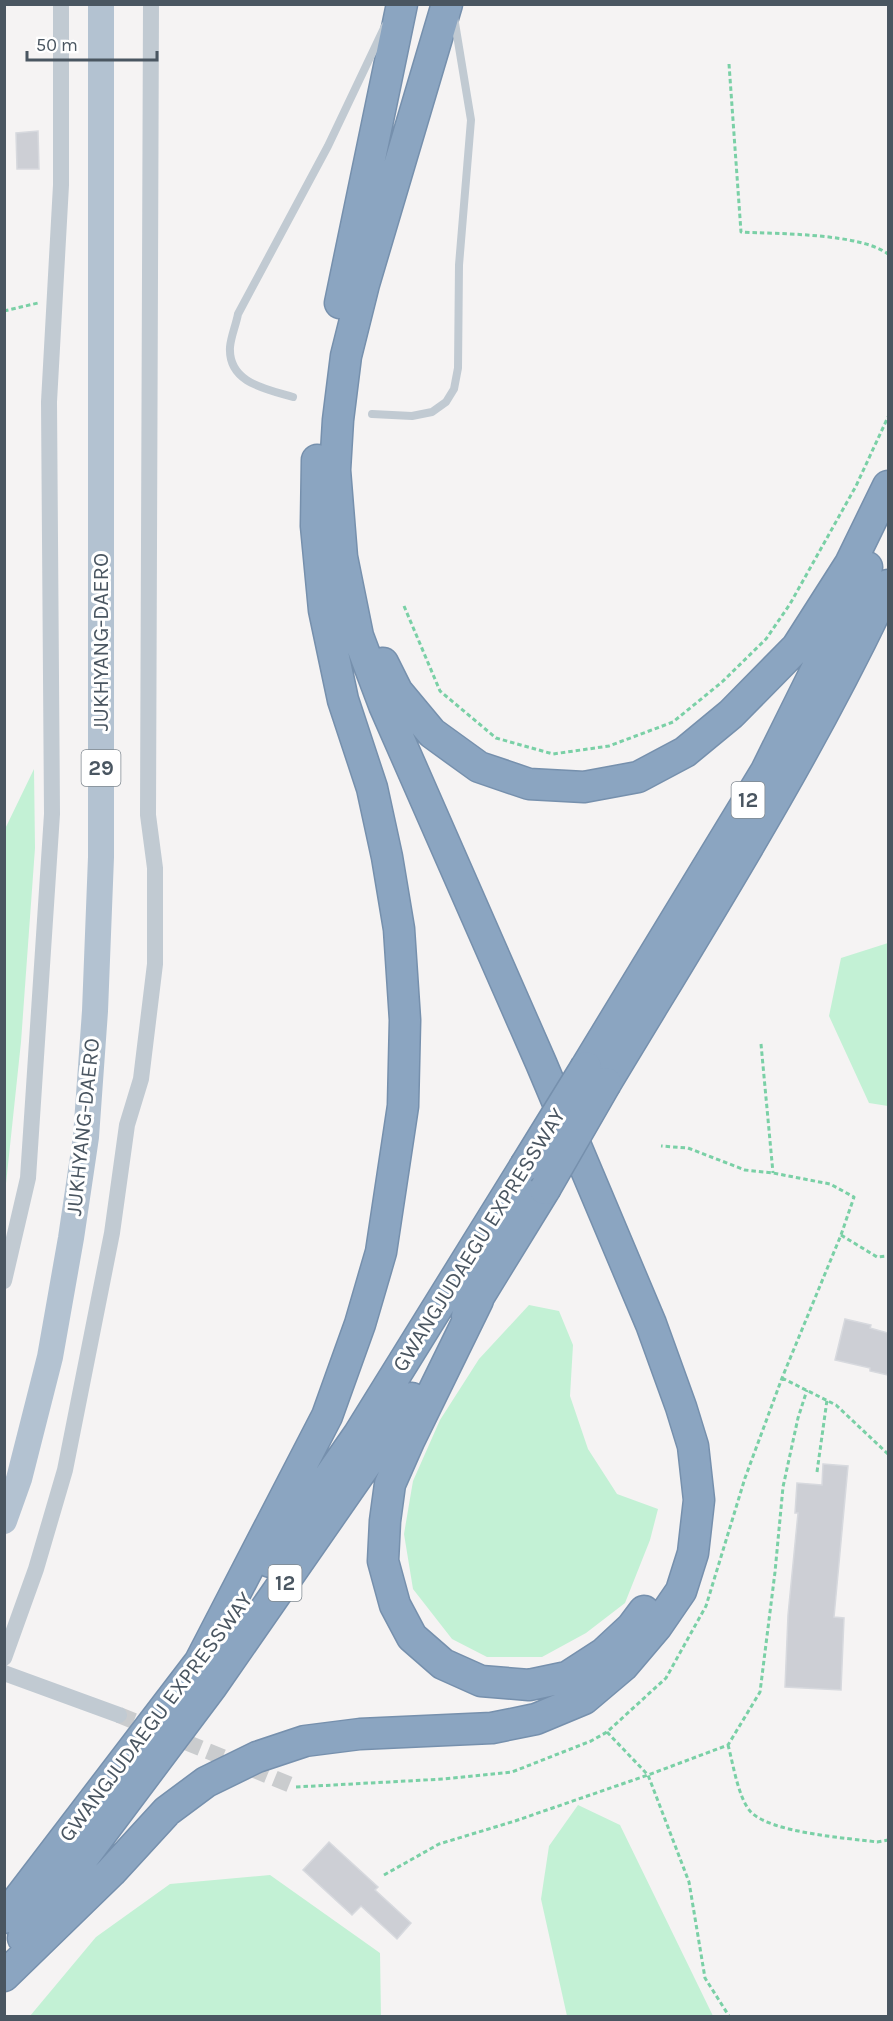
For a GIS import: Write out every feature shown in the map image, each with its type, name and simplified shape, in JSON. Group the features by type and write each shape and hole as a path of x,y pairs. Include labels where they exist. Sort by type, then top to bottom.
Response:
{"highway":[{"path":"402,4 319,409 316,526 398,691 432,733 479,767 529,784 584,787 638,777 685,752 731,714 797,647 849,564 888,486"},
{"path":"195,1671 327,1416 360,1324 381,1252 403,1106 405,1020 399,928 372,788 344,700 324,610 331,560 338,420 346,356 364,284 447,4"},
{"name":"GWANGJUDAEGU EXPRESSWAY","path":"4,1962 212,1686 365,1468 478,1300 545,1189 596,1075 765,771 843,618 888,521"},
{"path":"331,560 369,711 635,1327 664,1401 678,1451 682,1495 677,1543 659,1592 632,1627 604,1653 567,1677 529,1685 481,1681 443,1664 412,1637 395,1605 383,1561 390,1484 478,1300"},
{"path":"4,1976 111,1872 167,1811 206,1782 257,1756 305,1741 360,1734 492,1728 536,1719 584,1699 623,1666 657,1626 681,1591 693,1553 699,1500 693,1446 651,1324 541,1063 384,705 331,560"},
{"name":"GWANGJUDAEGU EXPRESSWAY","path":"4,1918 195,1671 359,1434 525,1166 596,1075 782,790 866,633 888,585"}],"main road":[{"name":"JUKHYANG-DAERO","path":"4,1521 19,1479 51,1357 86,1137 95,1011 101,857 101,4"}],"street":[{"path":"4,1281 28,1178 52,814 49,402 61,185 61,4"},
{"path":"4,1658 36,1569 65,1470 112,1233 127,1125 141,1079 155,964 155,868 148,815 151,4"},
{"path":"4,1673 119,1715"}],"lane":[{"path":"293,397 251,385 240,376 232,364 230,347 234,330 238,315 328,146 396,4"},
{"path":"372,414 412,416 432,412 446,402 454,389 458,368 459,265 471,120 452,4"}],"path":[{"path":"729,64 741,232 849,239 881,249 888,254"},
{"path":"4,311 54,299"},
{"path":"404,606 440,690 496,738 553,754 609,746 673,722 722,682 766,639 790,604 856,486 888,417"},
{"path":"761,1044 772,1173"},
{"path":"296,1787 444,1779 512,1772 591,1741 607,1732 666,1678 706,1606 745,1478 854,1197 830,1184 745,1170 688,1148 661,1146"},
{"path":"841,1235 877,1257 888,1256"},
{"path":"782,1378 836,1405 888,1454"},
{"path":"384,1875 439,1844 515,1821 728,1745 760,1692 783,1486 798,1418 807,1390"},
{"path":"817,1472 826,1400"},
{"path":"607,1732 648,1775 689,1882 705,1978 729,2016"},
{"path":"728,1745 738,1787 751,1812 782,1829 877,1842 888,1840"}],"green space":[{"path":"34,769 35,848 21,1042 5,1193 5,829"},
{"path":"888,943 888,1106 869,1103 829,1016 841,958"},
{"path":"529,1305 559,1311 573,1345 570,1396 588,1449 617,1494 658,1509 650,1540 625,1603 586,1633 542,1657 487,1657 452,1639 413,1589 404,1534 413,1481 440,1420 479,1359"},
{"path":"578,1805 620,1825 713,2016 567,2016 541,1899 549,1846"},
{"path":"270,1875 380,1953 381,2016 30,2016 96,1937 170,1884"}],"building":[{"path":"38,131 39,169 17,169 16,133"},
{"path":"845,1319 871,1325 870,1328 888,1333 888,1375 870,1371 870,1368 835,1360"},
{"path":"823,1464 848,1466 834,1617 844,1618 841,1690 785,1687 788,1615 798,1513 795,1513 797,1483 822,1485"},
{"path":"329,1842 378,1887 375,1890 411,1923 397,1939 361,1906 352,1915 303,1870"}],"tunnel":[{"path":"119,1715 296,1787"}]}
